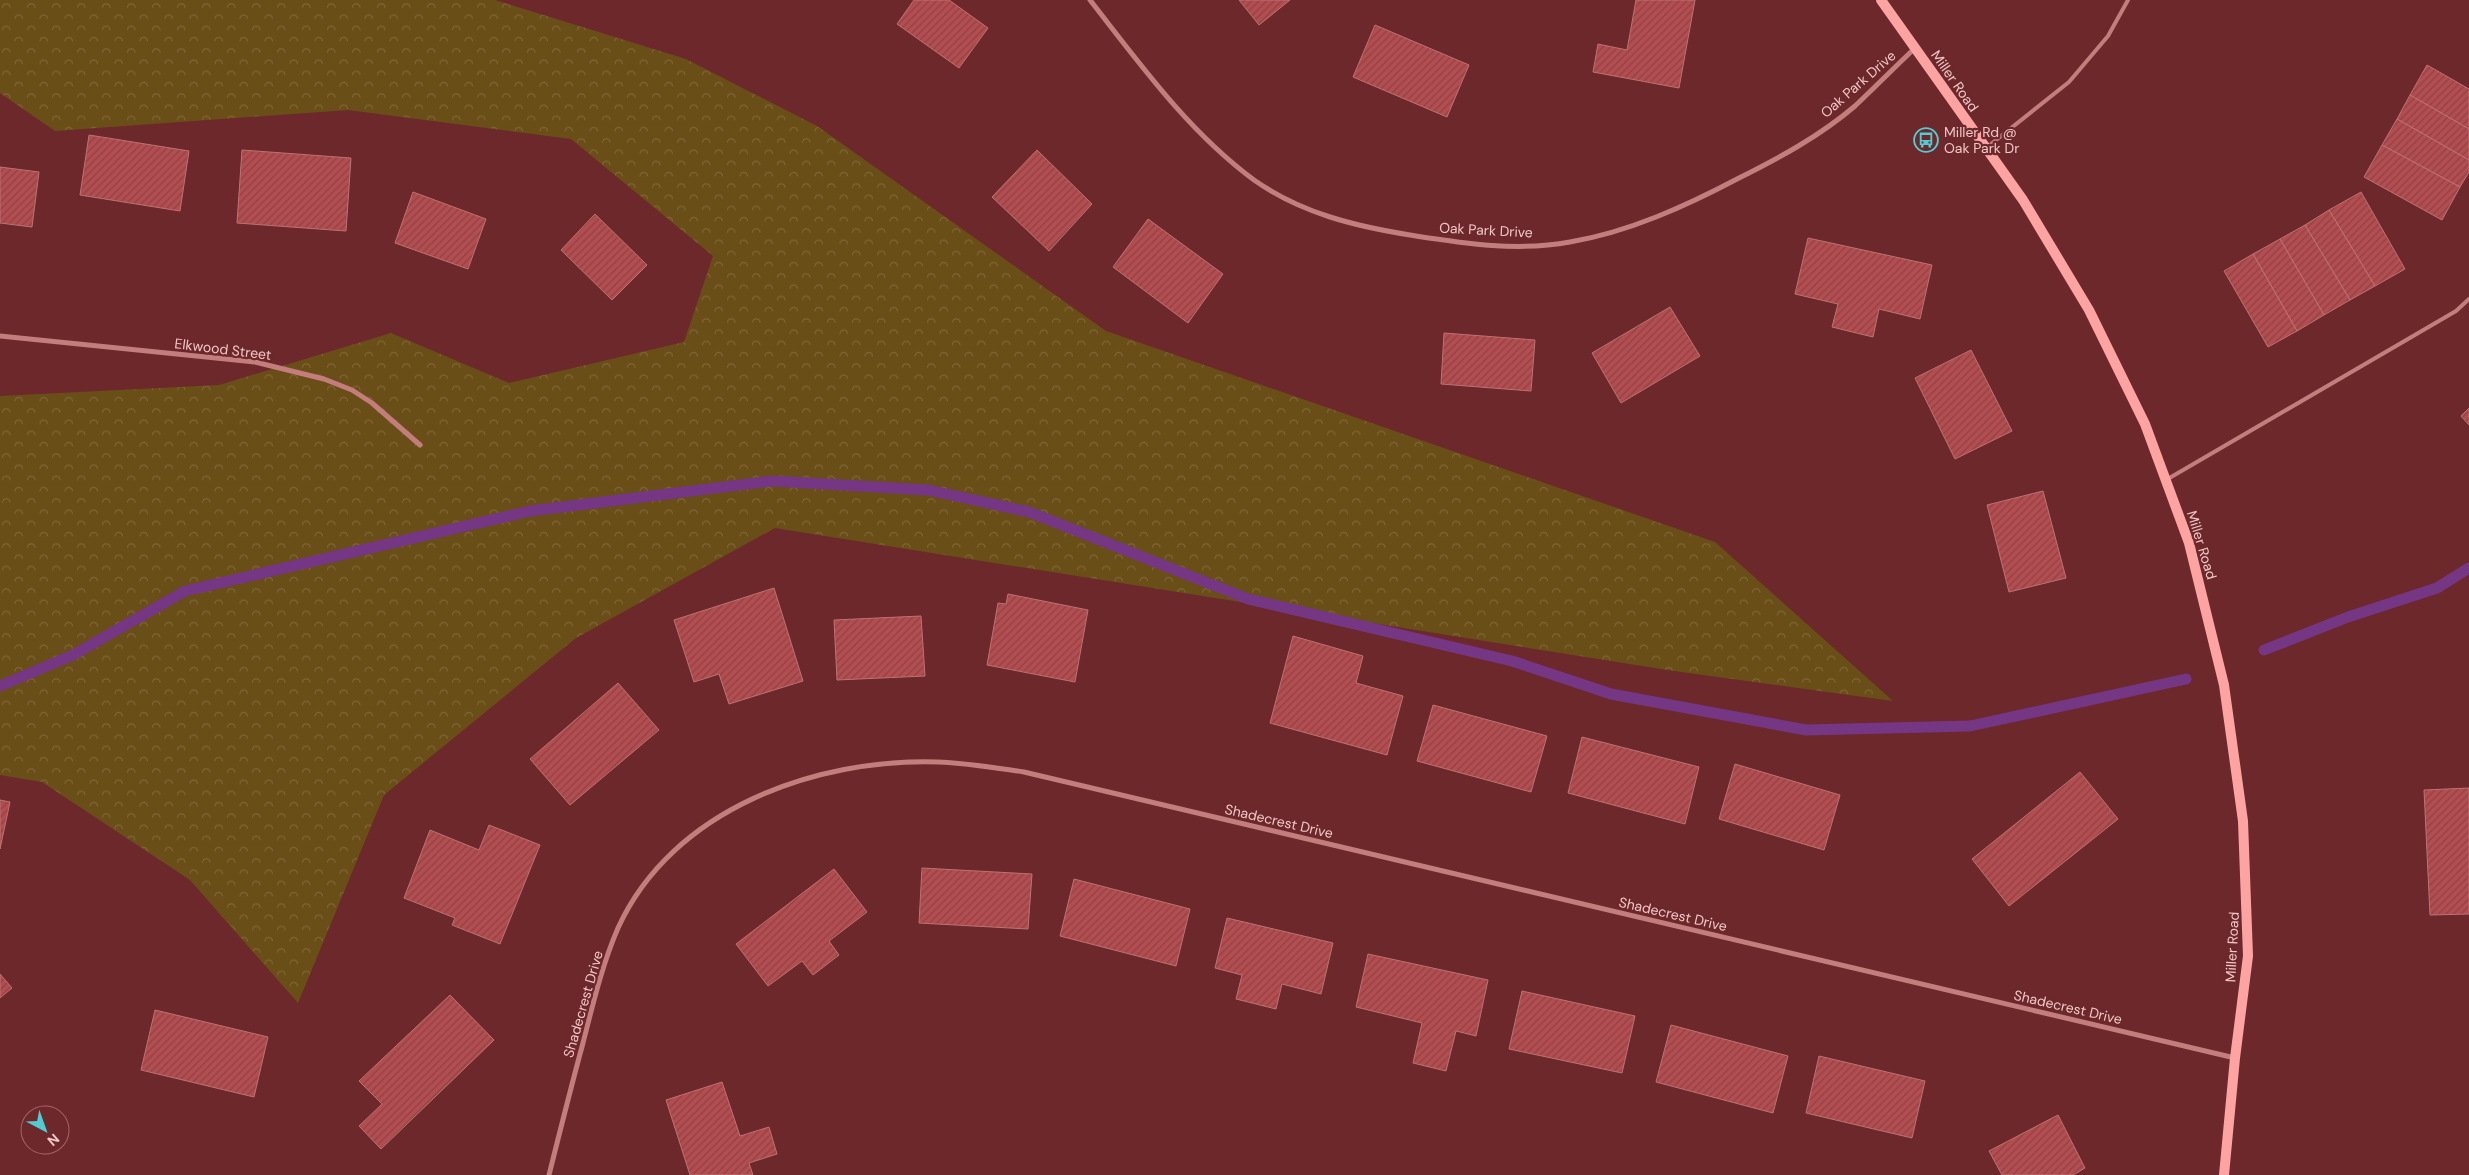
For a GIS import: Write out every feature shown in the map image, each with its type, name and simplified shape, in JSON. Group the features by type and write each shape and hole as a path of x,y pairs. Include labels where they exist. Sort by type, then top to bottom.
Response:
{"street":[{"name":"Oak Park Drive","path":"1090,0 1180,113 1224,156 1256,181 1297,205 1329,218 1371,229 1456,242 1515,246 1569,243 1620,230 1700,198 1783,156 1822,130 1854,106 1915,48"},
{"name":"Miller Road","path":"1881,0 2023,200 2090,310 2146,424 2190,543 2224,685 2244,822 2248,956 2234,1058 2224,1175"},
{"name":"Elkwood Street","path":"0,336 255,362 324,379 352,390 372,403 420,445"},
{"name":"Shadecrest Drive","path":"549,1175 601,972 619,927 641,890 662,863 708,823 735,807 793,782 868,765 938,762 1024,772 2234,1058"}],"lane":[{"path":"1986,148 2069,82 2108,36 2128,0"},
{"path":"2166,480 2456,311 2469,299"}],"green space":[{"path":"0,0 495,0 686,59 817,126 1106,331 1715,542 1893,701 1674,671 775,528 576,638 384,795 298,1003 190,880 42,782 0,775 0,396 219,385 391,333 509,383 684,342 713,256 571,139 348,110 55,131 0,93"}],"building":[{"path":"914,0 949,0 988,28 959,68 897,24"},
{"path":"1239,0 1290,0 1259,25"},
{"path":"1636,0 1695,0 1679,88 1593,72 1598,44 1627,50"},
{"path":"1375,25 1469,65 1447,117 1353,77"},
{"path":"2427,65 2469,89 2469,129 2410,95"},
{"path":"2410,95 2469,129 2469,160 2397,119"},
{"path":"2397,119 2469,160 2469,172 2460,187 2382,145"},
{"path":"89,135 189,151 180,211 80,195"},
{"path":"2382,145 2460,187 2442,220 2364,177"},
{"path":"242,150 351,158 346,231 237,223"},
{"path":"1037,150 1092,204 1049,251 992,197"},
{"path":"0,167 39,172 32,227 0,223"},
{"path":"413,192 486,219 468,269 395,243"},
{"path":"2361,192 2405,269 2375,286 2329,210"},
{"path":"2329,210 2375,286 2350,300 2305,225"},
{"path":"595,214 647,265 612,300 561,250"},
{"path":"1148,219 1223,274 1188,323 1113,267"},
{"path":"2305,225 2350,300 2324,315 2280,239"},
{"path":"1808,238 1932,265 1920,319 1879,309 1873,337 1832,327 1838,304 1795,294"},
{"path":"2280,239 2324,315 2297,331 2253,254"},
{"path":"2253,254 2297,331 2268,347 2224,271"},
{"path":"1670,307 1700,356 1621,403 1592,353"},
{"path":"1444,333 1535,340 1531,391 1441,384"},
{"path":"1971,350 2012,431 1955,459 1915,378"},
{"path":"2469,408 2469,425 2461,416"},
{"path":"2043,491 2066,578 2009,592 1987,505"},
{"path":"774,588 803,681 729,704 719,674 694,682 674,620"},
{"path":"1008,594 1088,610 1075,682 987,665 998,603 1006,604"},
{"path":"921,616 925,676 837,680 834,620"},
{"path":"1293,636 1363,656 1356,683 1403,696 1387,755 1270,723"},
{"path":"618,683 659,730 570,805 530,759"},
{"path":"1433,705 1547,736 1531,792 1417,761"},
{"path":"1582,737 1699,767 1685,824 1568,793"},
{"path":"1735,764 1840,795 1824,850 1719,819"},
{"path":"2080,772 2118,819 2009,906 1972,859"},
{"path":"2469,788 2469,914 2430,915 2424,790"},
{"path":"0,800 10,802 0,849"},
{"path":"489,825 540,845 500,944 452,925 455,918 404,898 430,830 479,850"},
{"path":"922,868 1032,874 1028,929 919,923"},
{"path":"834,869 867,912 829,941 839,955 813,975 802,961 768,986 736,944"},
{"path":"1074,879 1190,909 1176,966 1060,936"},
{"path":"1227,918 1333,943 1321,994 1282,984 1276,1009 1236,999 1242,975 1215,968"},
{"path":"1368,954 1488,980 1476,1036 1456,1031 1446,1071 1413,1063 1422,1023 1356,1007"},
{"path":"0,974 12,988 0,998"},
{"path":"1522,991 1635,1016 1622,1073 1509,1049"},
{"path":"450,995 494,1040 381,1149 359,1126 382,1104 359,1081"},
{"path":"155,1010 268,1037 254,1097 141,1070"},
{"path":"1671,1025 1788,1056 1773,1113 1656,1082"},
{"path":"1819,1056 1925,1081 1912,1138 1806,1113"},
{"path":"722,1082 740,1136 769,1127 777,1154 749,1163 753,1175 690,1175 666,1100"},
{"path":"2058,1115 2085,1168 2073,1175 2002,1175 1989,1151"}],"waterway":[{"path":"0,686 73,655 185,591 530,511 772,481 928,490 1029,512 1248,599 1512,661 1611,694 1806,730 1970,726 2186,679"},
{"path":"2264,650 2348,617 2437,588 2469,568"}],"place":[{"name":"Miller Rd @ Oak Park Dr","path":"1926,140"}]}
